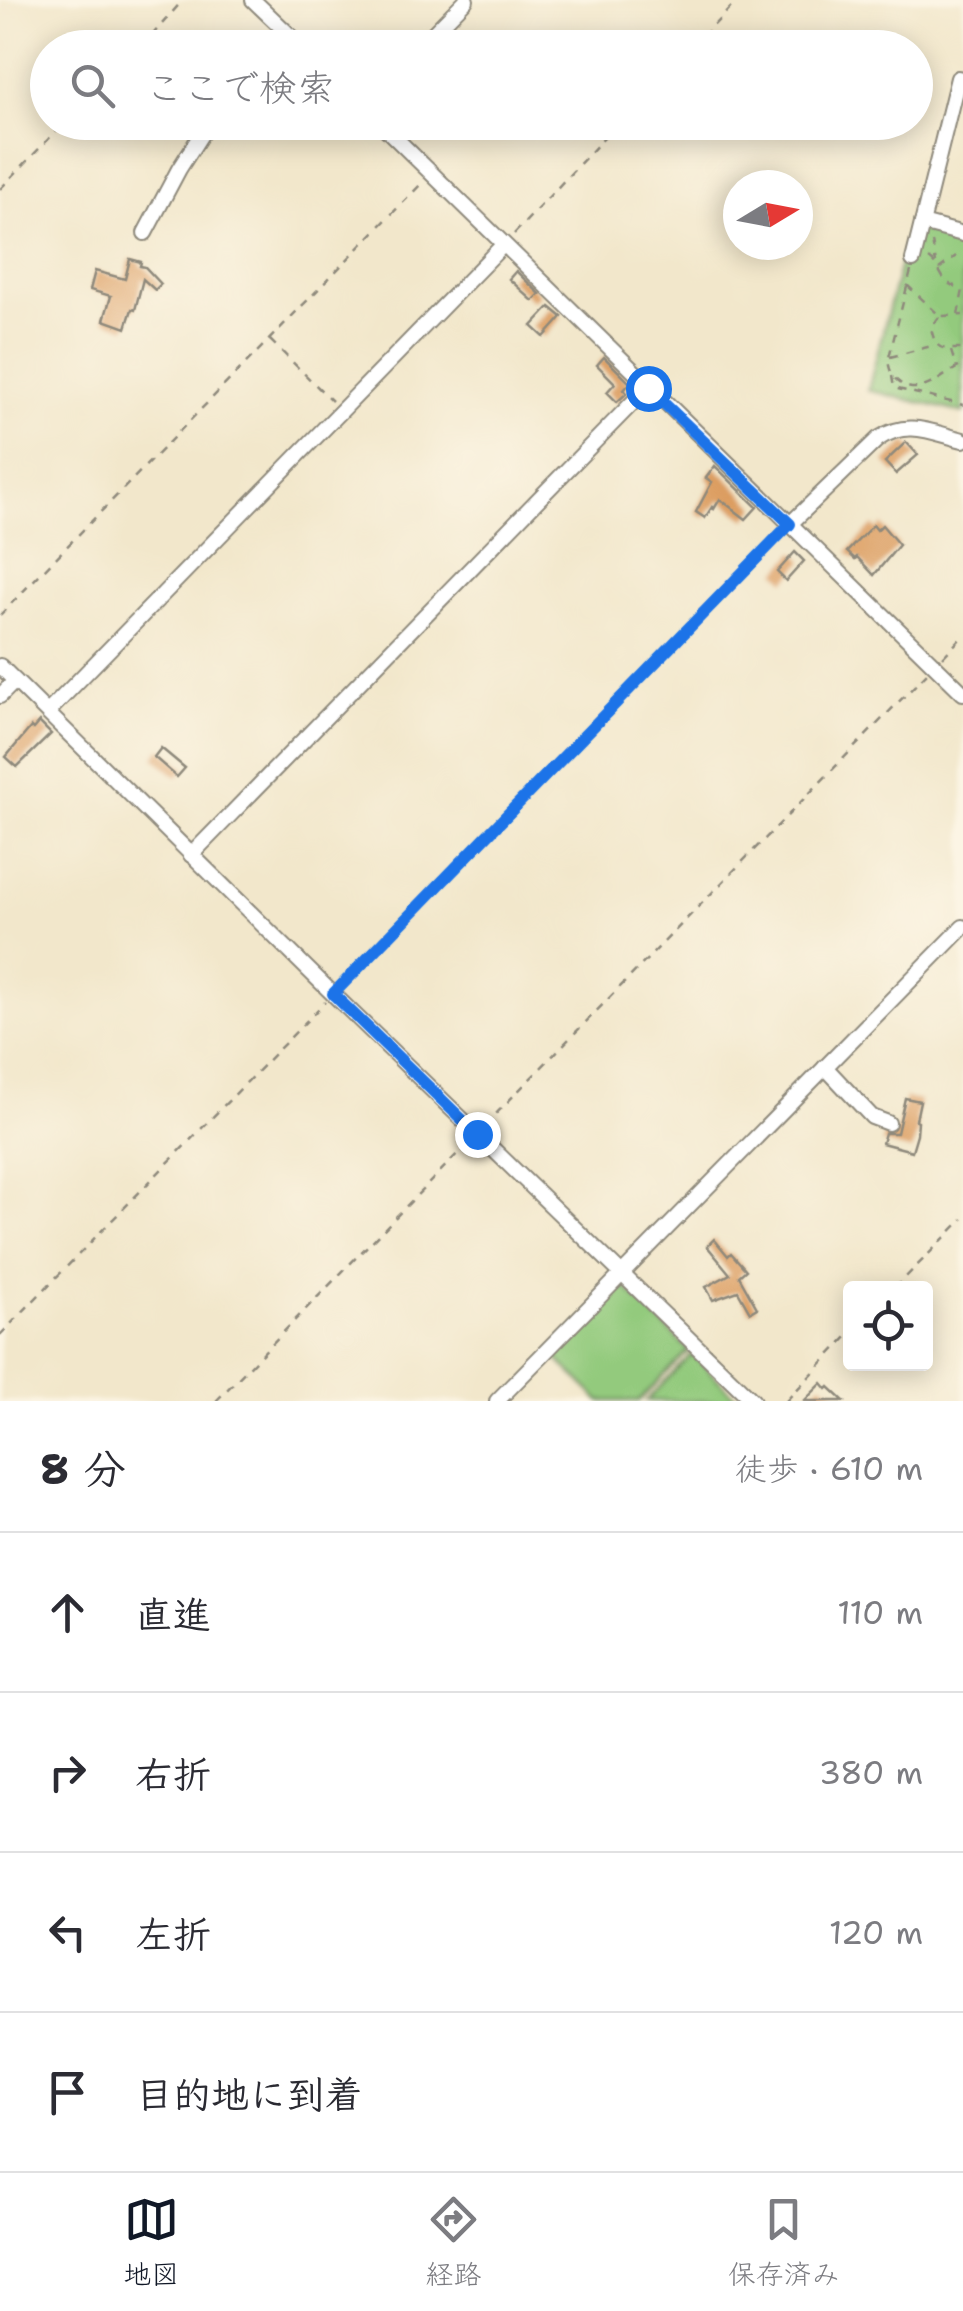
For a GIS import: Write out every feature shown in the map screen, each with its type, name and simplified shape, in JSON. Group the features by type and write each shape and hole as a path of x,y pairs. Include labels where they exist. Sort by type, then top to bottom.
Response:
{"street":[{"path":"254,0 285,30"},
{"path":"437,30 466,0"},
{"path":"913,260 958,78 963,78"},
{"path":"146,233 197,140"},
{"path":"397,140 963,693"},
{"path":"922,224 963,234"},
{"path":"48,712 503,245"},
{"path":"191,855 648,388"},
{"path":"790,524 889,432 912,428 963,440"},
{"path":"0,666 753,1401"},
{"path":"0,696 15,681"},
{"path":"497,1401 963,926"},
{"path":"825,1067 872,1117 888,1123"}],"path":[{"path":"154,30 183,0"},
{"path":"709,30 738,0"},
{"path":"0,189 48,140"},
{"path":"503,245 602,140"},
{"path":"0,614 430,174"},
{"path":"907,284 940,316 960,315 963,288 949,285 940,276 937,264 925,256 913,260 907,284 888,361 894,388 963,405"},
{"path":"938,269 956,256"},
{"path":"940,316 932,328 937,344 944,350 963,349"},
{"path":"270,338 342,410"},
{"path":"889,357 937,344"},
{"path":"951,350 956,368"},
{"path":"892,376 908,388 921,388 963,365"},
{"path":"0,1335 790,524"},
{"path":"216,1401 963,636"},
{"path":"902,1281 963,1218"},
{"path":"786,1401 843,1341"}],"green space":[{"path":"910,225 963,239 963,413 868,390"},
{"path":"622,1284 689,1350 639,1401 600,1401 553,1355"},
{"path":"692,1354 740,1401 646,1401"}],"building":[{"path":"130,259 141,262 140,266 161,284 155,290 143,279 126,328 104,320 111,296 90,290 95,271 125,279"},
{"path":"516,271 540,294 533,301 509,279"},
{"path":"550,307 562,317 544,337 532,326"},
{"path":"604,357 630,383 624,390 627,393 617,402 607,392 615,383 597,365"},
{"path":"906,442 918,455 896,474 885,462"},
{"path":"715,466 757,507 746,519 720,499 705,518 696,512 712,482 706,478"},
{"path":"873,525 877,530 882,525 899,545 874,575 847,552"},
{"path":"795,552 804,561 786,581 777,572"},
{"path":"39,722 51,734 17,767 6,757"},
{"path":"161,748 185,768 177,777 154,757"},
{"path":"905,1098 920,1101 912,1151 882,1143 885,1133 897,1133"},
{"path":"714,1239 746,1270 739,1276 757,1308 750,1312 738,1291 713,1300 706,1287 730,1274 707,1246"},
{"path":"822,1383 827,1389 844,1401 804,1401"}],"route":[{"path":"477,1134 333,994 790,524 648,388"}]}
